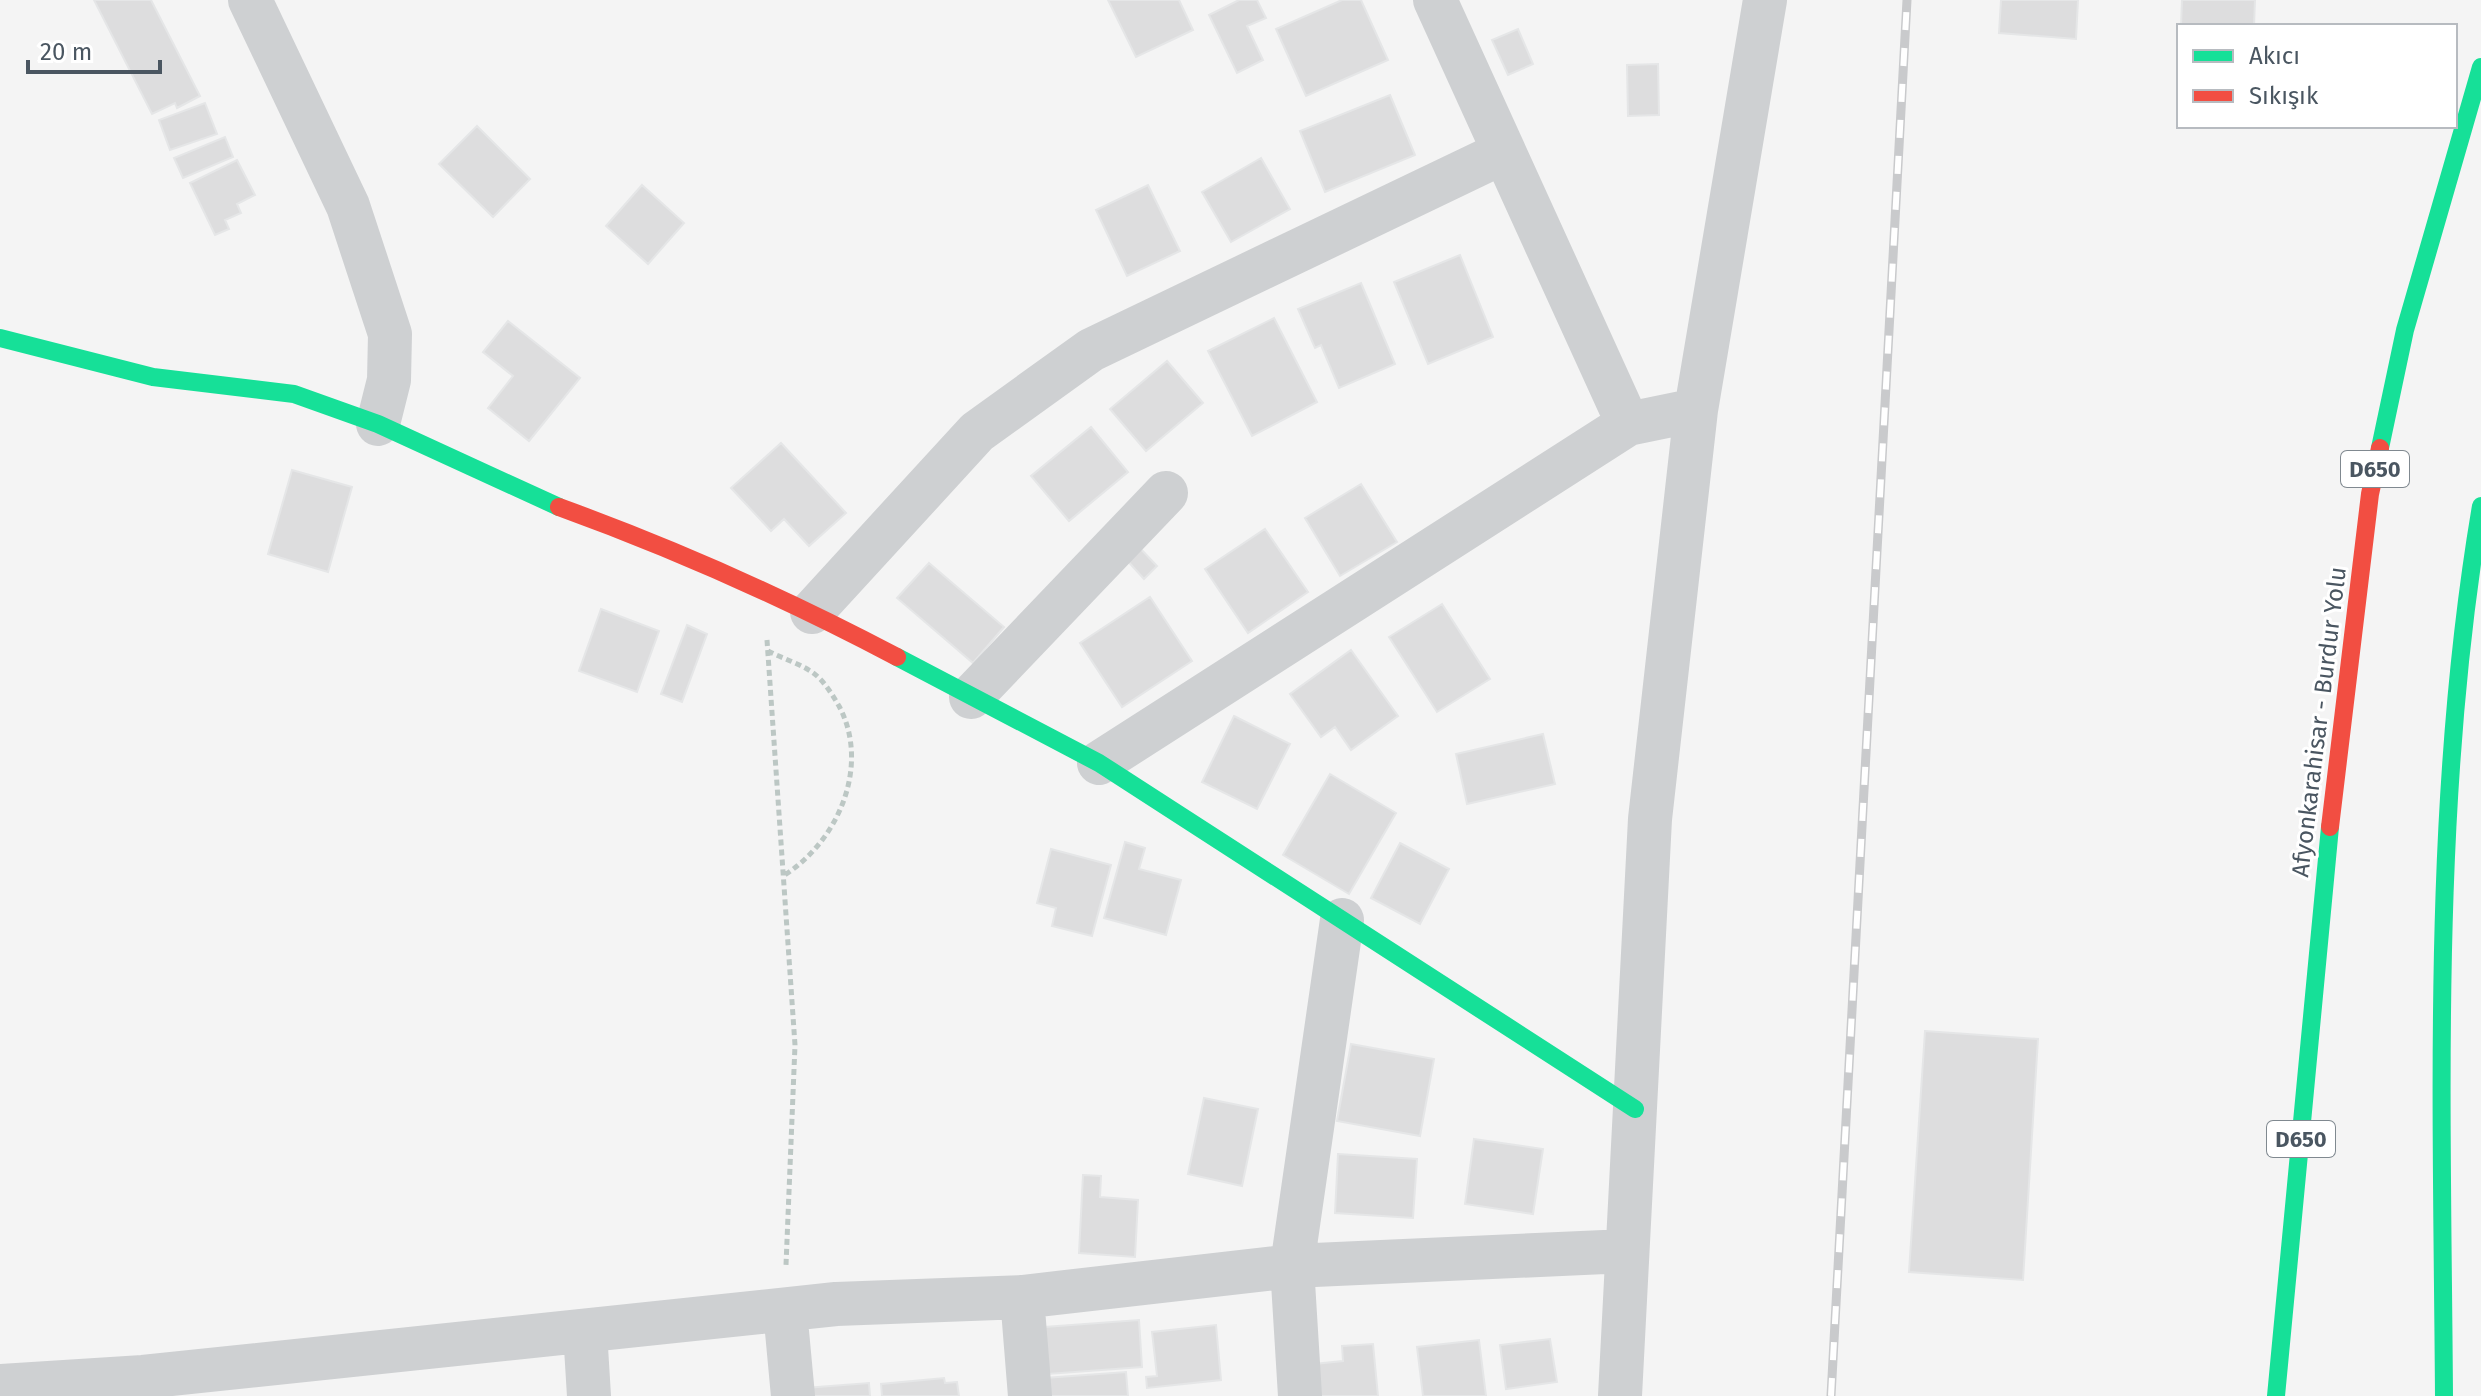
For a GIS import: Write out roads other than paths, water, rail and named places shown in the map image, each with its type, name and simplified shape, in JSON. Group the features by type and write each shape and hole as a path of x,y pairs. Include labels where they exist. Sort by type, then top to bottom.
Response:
{"main road":[{"name":"Afyonkarahisar - Burdur Yolu","path":"2276,1396 2324,881 2370,494 2405,330 2481,67"},
{"path":"0,338 153,377 294,394 378,424 538,499 642,537 812,612 1099,763 1635,1109"},
{"path":"2444,1396 2442,1044 2447,799 2473,553 2481,506"}],"street":[{"path":"250,0 348,206 390,334 389,380 378,424"},
{"path":"1435,0 1628,424"},
{"path":"1620,1396 1650,819 1696,410 1765,0"},
{"path":"812,612 977,432 1091,350 1504,152"},
{"path":"1099,763 1628,424 1696,410"},
{"path":"971,697 1166,493"},
{"path":"1300,1396 1292,1266 1342,920"},
{"path":"0,1386 158,1376 836,1304 1022,1297 1292,1266 1627,1251"},
{"path":"1022,1297 1030,1396"},
{"path":"785,1310 793,1396"},
{"path":"585,1331 589,1396"}],"railway":[{"path":"1831,1396 1907,0"}]}
